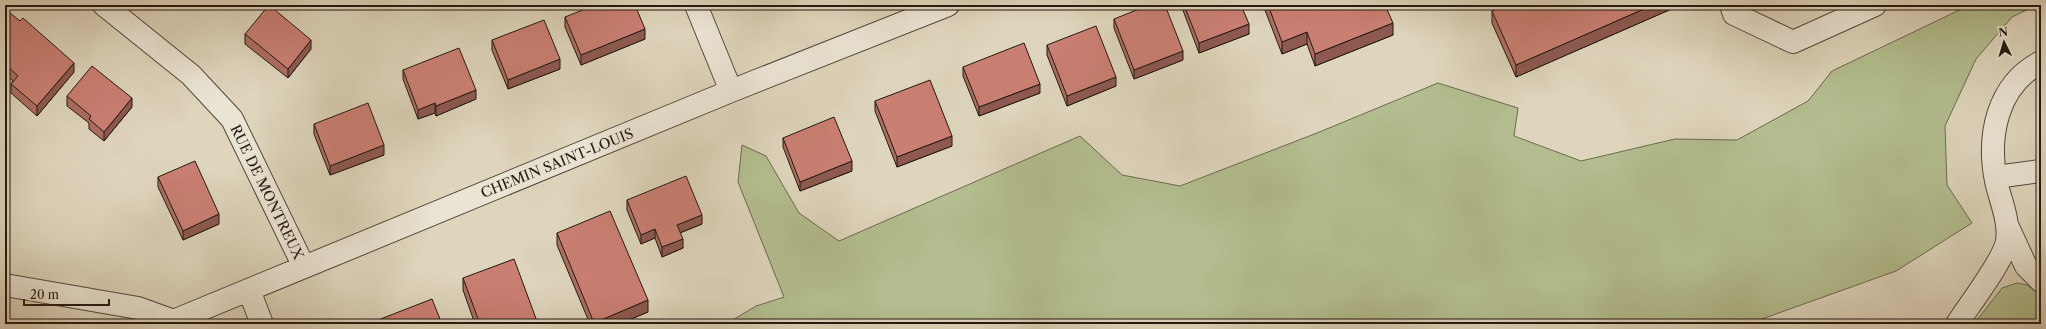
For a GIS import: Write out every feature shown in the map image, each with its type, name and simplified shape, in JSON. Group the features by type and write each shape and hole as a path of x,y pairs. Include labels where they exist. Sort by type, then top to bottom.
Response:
{"street":[{"name":"RUE DE MONTREUX","path":"104,5 191,75 232,119 304,268"},
{"path":"696,5 731,91"},
{"name":"CHEMIN SAINT-LOUIS","path":"170,322 731,91 948,5"},
{"path":"1731,5 1734,14 1793,42 1874,5"},
{"path":"2041,62 2013,84 2001,103 1995,125 1992,151 1996,177 2007,224 2026,266 2041,281"},
{"path":"1996,177 2041,171"},
{"path":"1957,324 2000,260 2007,241 2007,224"},
{"path":"5,285 138,308 170,322"},
{"path":"249,290 262,324"}],"green space":[{"path":"1970,5 2037,5 2012,17 1976,59 1945,126 1947,185 1972,223 1896,271 1748,324 1149,324 1129,321 1129,324 726,324 756,306 784,297 738,182 742,145 766,156 799,213 839,241 1080,136 1122,175 1180,186 1317,133 1438,83 1518,108 1514,136 1581,161 1675,139 1737,140 1808,101 1832,71"},
{"path":"2017,283 2027,285 2041,295 2041,324 1974,324 2002,288"}],"building":[{"path":"269,5 311,40 288,69 245,34"},
{"path":"595,5 635,5 645,29 581,55 565,17"},
{"path":"1149,5 1165,5 1183,51 1134,70 1114,19"},
{"path":"1184,5 1241,5 1249,24 1199,43"},
{"path":"1268,5 1385,5 1393,23 1315,54 1307,32 1282,42"},
{"path":"1505,5 1653,5 1516,65 1492,11"},
{"path":"5,9 20,21 23,18 74,63 37,106 11,84 18,76 5,64"},
{"path":"544,20 560,59 508,80 492,40"},
{"path":"1096,26 1116,77 1067,96 1047,45"},
{"path":"1024,43 1040,84 979,107 963,67"},
{"path":"459,48 476,90 436,106 435,103 418,110 403,70"},
{"path":"92,66 132,98 104,132 89,119 91,116 67,96"},
{"path":"930,80 952,136 897,157 875,101"},
{"path":"368,103 384,145 330,166 314,124"},
{"path":"834,117 852,161 800,182 783,138"},
{"path":"195,161 219,214 183,231 158,177"},
{"path":"686,176 702,215 677,225 683,239 662,247 655,229 641,235 627,200"},
{"path":"610,211 648,300 594,323 557,233"},
{"path":"514,259 538,324 480,324 463,278"},
{"path":"432,299 442,324 380,324 378,320"}]}
